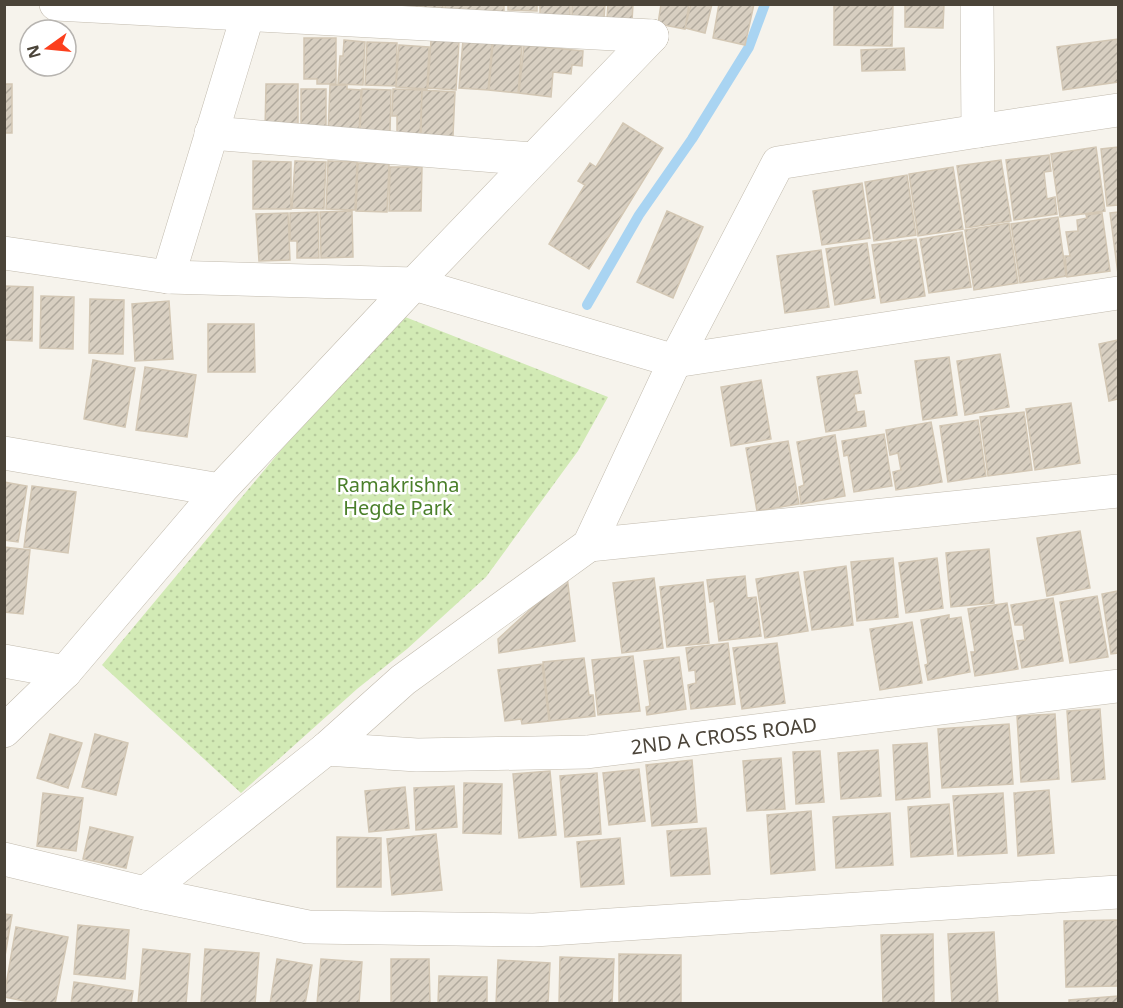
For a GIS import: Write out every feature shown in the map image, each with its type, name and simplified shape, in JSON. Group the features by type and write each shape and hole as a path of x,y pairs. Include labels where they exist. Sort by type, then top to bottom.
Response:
{"street":[{"path":"4,731 65,672 220,490 532,159 652,36 56,4"},
{"path":"977,4 978,131"},
{"path":"168,277 248,14"},
{"path":"145,893 327,749 404,680 589,545 675,362 778,163 1119,110"},
{"path":"211,133 532,159"},
{"path":"4,253 168,277 414,284 675,362 1119,293"},
{"path":"4,453 220,490"},
{"path":"589,545 1119,491"},
{"path":"4,661 65,672"},
{"name":"2ND A CROSS ROAD","path":"327,749 417,755 587,752 1119,686"},
{"path":"4,859 145,893 308,927 534,930 1119,892"}],"green space":[{"name":"Ramakrishna Hegde Park","path":"395,313 608,397 578,451 486,577 241,793 102,665"}],"building":[{"path":"382,4 443,4 443,10 382,9"},
{"path":"445,4 504,4 504,12 445,9"},
{"path":"508,4 537,4 537,11 508,10"},
{"path":"540,4 570,4 570,16 540,15"},
{"path":"572,4 605,4 604,18 572,17"},
{"path":"608,4 633,4 632,21 607,19"},
{"path":"661,4 689,4 685,29 658,24"},
{"path":"691,4 712,4 705,33 685,28"},
{"path":"719,4 754,4 745,45 713,38"},
{"path":"834,4 893,4 892,46 834,45"},
{"path":"905,4 944,4 943,28 905,27"},
{"path":"304,38 336,38 336,84 317,84 317,79 304,79"},
{"path":"1118,39 1118,82 1063,90 1057,47"},
{"path":"344,40 365,42 363,85 338,84 340,56 343,56"},
{"path":"431,40 459,41 456,90 428,88"},
{"path":"463,40 492,43 488,90 459,88"},
{"path":"367,42 397,43 396,86 365,85"},
{"path":"493,43 522,46 518,93 489,90"},
{"path":"399,45 429,47 427,89 396,87"},
{"path":"524,45 583,51 582,66 572,65 571,74 553,72 551,97 519,93"},
{"path":"904,48 905,70 862,71 861,50"},
{"path":"4,84 12,84 12,133 4,133"},
{"path":"266,84 298,84 298,131 265,131"},
{"path":"330,85 347,85 347,89 361,90 359,135 328,134"},
{"path":"301,89 326,89 326,133 301,133"},
{"path":"362,89 391,90 390,133 360,132"},
{"path":"393,89 422,90 420,136 397,136 397,116 392,116"},
{"path":"422,90 455,92 453,136 421,135"},
{"path":"623,123 663,148 589,269 549,244 585,185 578,181 590,163 596,167"},
{"path":"1096,147 1105,211 1060,217 1051,154"},
{"path":"1118,147 1118,205 1107,206 1101,149"},
{"path":"1049,155 1051,171 1044,172 1047,199 1055,197 1057,214 1014,220 1006,160"},
{"path":"1001,160 1011,221 966,228 957,166"},
{"path":"253,161 291,162 291,209 253,209"},
{"path":"295,161 326,162 324,209 292,208"},
{"path":"328,161 357,162 355,210 326,209"},
{"path":"358,163 389,164 387,212 356,211"},
{"path":"390,167 422,167 421,211 389,211"},
{"path":"953,167 963,229 918,236 909,174"},
{"path":"907,175 916,235 874,241 865,182"},
{"path":"862,183 870,238 822,245 813,191"},
{"path":"352,211 353,257 321,258 320,212"},
{"path":"667,211 703,227 673,298 637,282"},
{"path":"318,212 319,258 297,258 297,241 290,241 290,213"},
{"path":"1118,212 1118,274 1110,213"},
{"path":"288,213 290,260 259,261 256,214"},
{"path":"1102,213 1110,271 1067,277 1065,256 1070,256 1066,232 1078,231 1077,220 1087,218 1086,215"},
{"path":"1058,217 1066,276 1020,283 1011,224"},
{"path":"1009,223 1018,283 974,290 965,230"},
{"path":"962,232 971,287 929,293 920,239"},
{"path":"916,239 925,296 881,303 872,245"},
{"path":"867,243 875,298 835,305 826,249"},
{"path":"821,250 829,307 785,313 777,256"},
{"path":"4,286 33,287 32,341 4,340"},
{"path":"41,296 74,297 73,349 40,348"},
{"path":"90,299 124,300 123,354 89,353"},
{"path":"169,301 173,359 135,361 132,304"},
{"path":"208,324 254,324 255,372 208,372"},
{"path":"1118,340 1118,399 1109,401 1099,344"},
{"path":"1000,354 1009,407 965,415 957,361"},
{"path":"949,357 957,415 923,420 915,361"},
{"path":"93,360 135,368 125,427 84,419"},
{"path":"145,367 196,375 187,437 136,430"},
{"path":"857,371 861,393 854,394 857,412 864,411 866,426 826,432 817,377"},
{"path":"761,380 771,439 731,446 721,387"},
{"path":"1071,403 1080,463 1035,470 1026,409"},
{"path":"1024,412 1032,470 988,476 980,417"},
{"path":"978,420 986,476 948,482 940,426"},
{"path":"931,422 942,482 896,490 893,472 901,470 898,453 890,455 886,430"},
{"path":"884,434 892,486 854,492 848,455 844,456 842,441"},
{"path":"835,435 845,496 801,504 799,487 804,485 797,442"},
{"path":"788,441 799,504 757,511 746,448"},
{"path":"4,482 27,486 18,542 4,540"},
{"path":"32,486 76,492 68,553 24,547"},
{"path":"1080,531 1090,588 1047,596 1037,538"},
{"path":"4,547 30,550 23,614 4,612"},
{"path":"989,549 994,603 951,607 946,553"},
{"path":"893,558 898,617 857,621 851,562"},
{"path":"937,558 943,608 906,613 899,563"},
{"path":"846,566 853,625 812,630 804,572"},
{"path":"798,572 808,631 765,638 756,579"},
{"path":"567,576 575,641 499,653 498,639"},
{"path":"745,576 747,598 756,597 761,636 719,641 714,601 710,602 707,580"},
{"path":"654,578 663,648 622,653 613,583"},
{"path":"703,582 709,643 667,647 660,587"},
{"path":"1118,591 1118,653 1111,654 1102,594"},
{"path":"1097,596 1108,657 1070,663 1060,602"},
{"path":"1053,598 1063,661 1022,668 1017,641 1025,640 1023,625 1015,625 1011,605"},
{"path":"1007,603 1018,669 975,676 971,652 975,652 968,609"},
{"path":"949,615 949,619 961,617 970,672 928,680 925,665 928,664 921,620"},
{"path":"912,622 922,683 880,690 870,629"},
{"path":"728,643 735,704 691,709 688,685 696,683 695,670 689,671 686,648"},
{"path":"777,643 785,703 742,709 733,648"},
{"path":"633,656 640,711 598,715 592,660"},
{"path":"679,657 686,709 647,715 646,707 650,706 644,661"},
{"path":"584,658 589,695 593,695 595,716 550,721 543,662"},
{"path":"542,664 549,721 522,724 521,719 505,721 498,670"},
{"path":"1100,709 1105,779 1072,782 1067,711"},
{"path":"1055,714 1059,779 1021,782 1017,716"},
{"path":"1009,724 1013,784 942,788 938,729"},
{"path":"50,734 82,743 68,788 37,778"},
{"path":"95,734 128,743 116,795 82,787"},
{"path":"927,743 930,797 896,800 893,745"},
{"path":"878,750 881,796 841,799 838,753"},
{"path":"820,751 824,802 796,804 793,752"},
{"path":"781,758 785,809 747,811 743,761"},
{"path":"692,760 697,822 652,826 646,765"},
{"path":"639,769 645,821 609,825 603,773"},
{"path":"550,771 556,835 519,838 513,774"},
{"path":"597,773 601,834 565,837 560,776"},
{"path":"464,783 502,784 501,834 463,833"},
{"path":"454,786 457,827 416,830 414,788"},
{"path":"405,787 409,828 369,832 365,791"},
{"path":"1049,790 1054,853 1018,856 1014,793"},
{"path":"43,793 83,798 76,851 37,846"},
{"path":"1003,793 1007,853 958,856 953,796"},
{"path":"949,804 953,854 911,857 908,807"},
{"path":"811,811 815,870 771,874 767,815"},
{"path":"890,813 893,865 836,868 833,817"},
{"path":"90,827 133,837 126,868 83,859"},
{"path":"706,828 710,874 671,876 667,831"},
{"path":"436,834 442,890 392,895 387,839"},
{"path":"337,837 381,838 381,887 337,887"},
{"path":"620,838 624,884 581,887 577,842"},
{"path":"4,914 12,915 4,962"},
{"path":"1118,920 1118,986 1066,987 1064,921"},
{"path":"78,925 129,930 125,979 74,974"},
{"path":"16,927 68,937 55,1004 39,1004 4,997"},
{"path":"994,932 998,1004 952,1004 948,934"},
{"path":"933,934 934,1004 883,1004 881,935"},
{"path":"143,949 190,954 186,1004 138,1004"},
{"path":"205,949 259,953 255,1004 201,1004"},
{"path":"619,954 681,955 681,1004 619,1004"},
{"path":"560,957 614,959 612,1004 559,1004"},
{"path":"277,959 312,965 305,1004 270,1004"},
{"path":"321,959 362,962 359,1004 317,1004"},
{"path":"391,959 429,959 430,1004 391,1004"},
{"path":"498,960 550,963 548,1004 496,1004"},
{"path":"439,976 487,977 487,1004 438,1004"},
{"path":"74,982 133,991 131,1004 71,1004"},
{"path":"1118,996 1118,1004 1069,1004 1069,1000"}],"waterway":[{"path":"587,305 639,215 692,139 749,47 765,4"}]}
